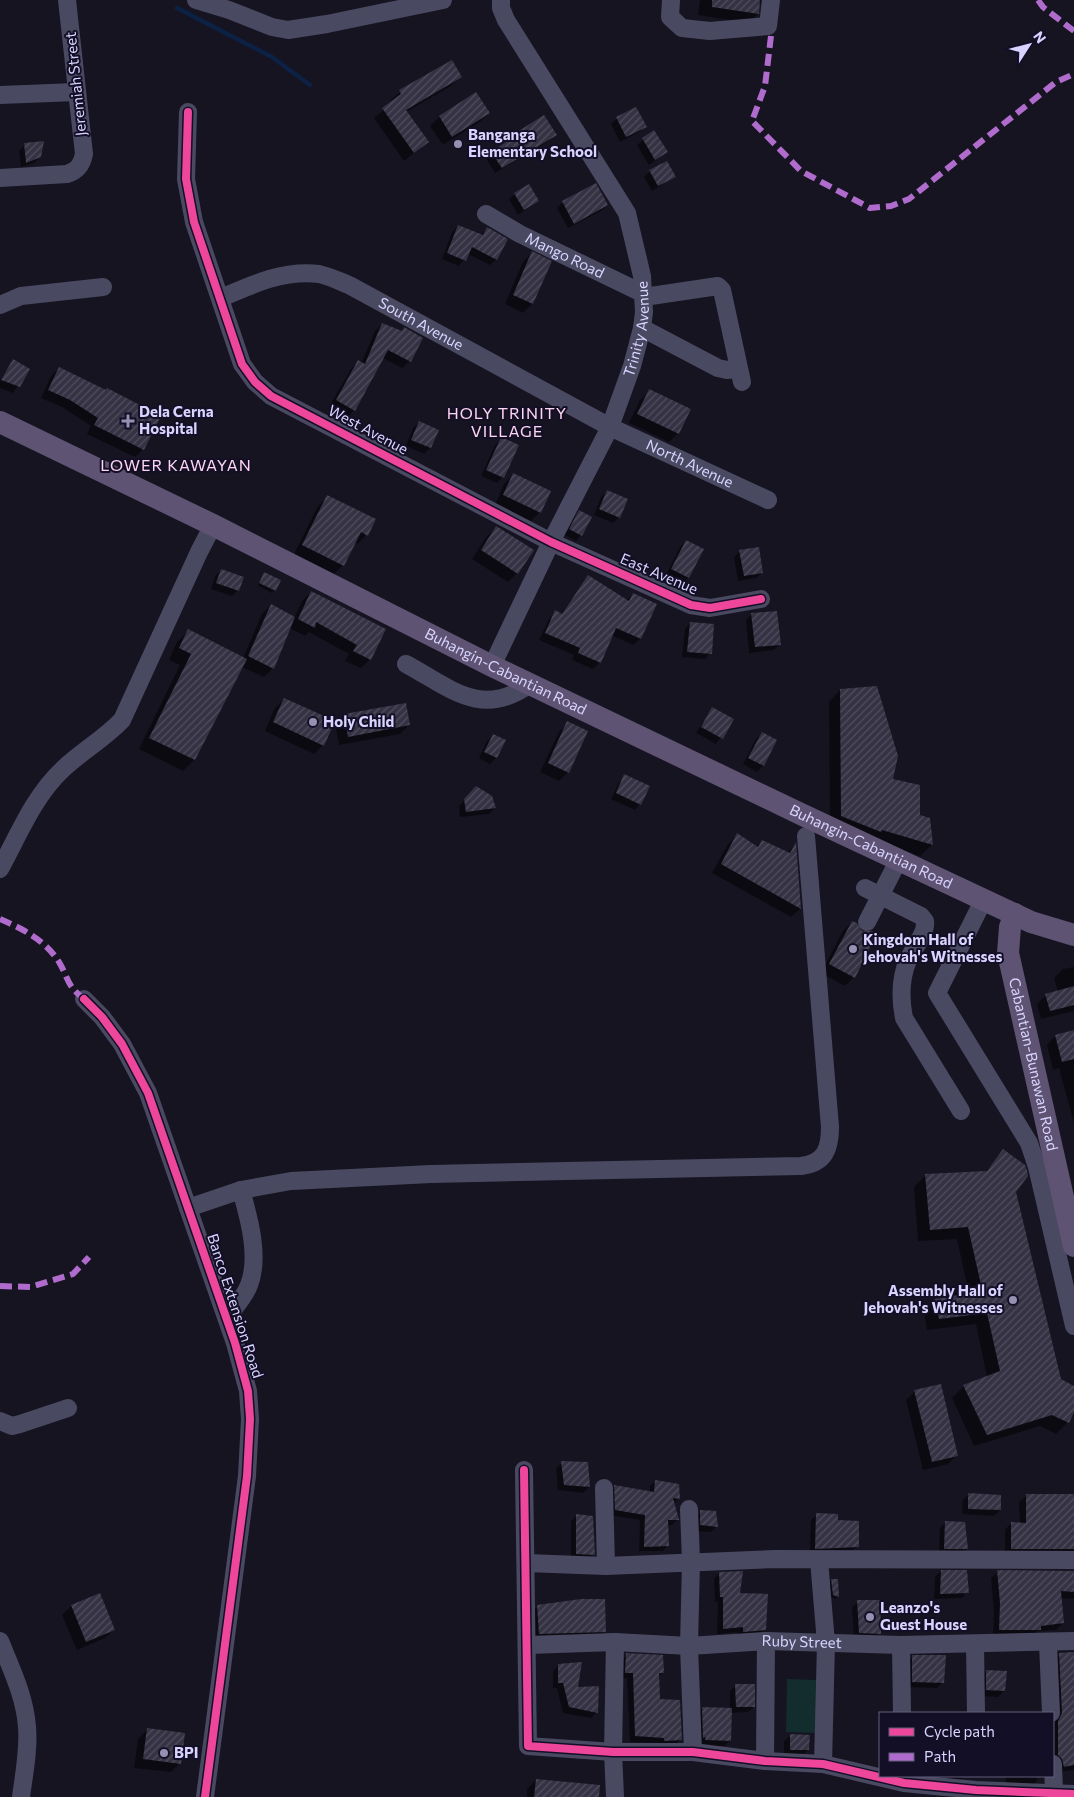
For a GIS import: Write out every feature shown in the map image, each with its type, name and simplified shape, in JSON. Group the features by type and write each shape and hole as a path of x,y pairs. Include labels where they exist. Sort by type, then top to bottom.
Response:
{"main road":[{"name":"Buhangin-Cabantian Road","path":"0,422 213,525 492,666 1015,914"},
{"path":"1015,914 1047,928 1074,935"},
{"name":"Cabantian-Bunawan Road","path":"1015,914 1010,927 1008,953 1074,1246"}],"street":[{"name":"Jeremiah Street","path":"0,178 68,174 79,168 84,154 67,0"},
{"path":"196,0 229,10 272,27 288,30 327,24 443,0"},
{"name":"Trinity Avenue","path":"492,666 551,542 610,428 642,328 644,296 627,213 506,20 501,8 502,0"},
{"path":"671,0 670,17 682,28 710,31 768,26 771,0"},
{"path":"0,95 76,92"},
{"name":"West Avenue","path":"188,112 186,179 194,222 242,364 255,382 271,396 551,542"},
{"name":"Mango Road","path":"486,214 520,234 644,296"},
{"name":"South Avenue","path":"221,298 266,278 291,274 320,274 349,285 610,428"},
{"path":"0,305 21,296 103,286"},
{"path":"642,328 718,368 740,375 722,290 718,286 644,296"},
{"name":"North Avenue","path":"610,428 768,500"},
{"path":"0,869 27,816 45,789 63,769 108,735 122,720 213,525"},
{"name":"East Avenue","path":"551,542 691,605 710,608 761,599"},
{"path":"406,664 452,689 479,701 494,701 515,695 530,684"},
{"path":"188,1208 241,1190 266,1184 319,1180 556,1171 801,1166 817,1162 828,1151 830,1127 806,836"},
{"path":"867,922 873,891 899,859"},
{"path":"873,891 898,906 921,916 925,921 924,929 908,961 901,981 904,1018 961,1111"},
{"path":"984,900 937,993 1029,1143 1037,1167 1074,1326"},
{"name":"Banco Extension Road","path":"84,999 112,1030 138,1072 158,1118 227,1317 243,1367 248,1390 250,1444 205,1797"},
{"path":"227,1317 242,1300 249,1285 253,1268 248,1214 241,1190"},
{"path":"0,1421 12,1426 68,1408"},
{"path":"524,1470 528,1746 613,1752 693,1752 765,1761 823,1764 879,1774"},
{"path":"604,1488 606,1566"},
{"path":"688,1509 691,1561 689,1646 693,1752"},
{"path":"819,1560 826,1643 823,1764"},
{"path":"526,1563 606,1566 691,1561 1074,1560"},
{"path":"765,1761 766,1640"},
{"name":"Ruby Street","path":"528,1645 615,1642 689,1646 766,1640 901,1645 1074,1641"},
{"path":"0,1641 19,1690 27,1726 28,1744 21,1797"},
{"path":"615,1642 613,1752 615,1797"},
{"path":"1048,1643 1051,1712"},
{"path":"975,1644 976,1712"},
{"path":"901,1645 902,1712"},
{"path":"1053,1777 1054,1793"},
{"path":"904,1779 976,1783 1074,1794"}],"green space":[{"path":"787,1679 817,1680 816,1733 786,1732"}],"building":[{"path":"712,0 760,0 759,14 712,7"},
{"path":"452,60 462,77 406,110 429,142 414,153 382,108 401,94 399,90"},
{"path":"476,92 490,113 452,137 439,116"},
{"path":"636,107 647,127 626,137 616,117"},
{"path":"544,115 557,135 502,168 491,152 515,136 514,134"},
{"path":"654,130 668,152 655,160 642,138"},
{"path":"44,141 41,157 26,163 24,143"},
{"path":"667,161 676,177 658,186 649,170"},
{"path":"596,183 608,205 574,224 562,201"},
{"path":"529,184 539,201 524,210 514,193"},
{"path":"458,225 483,235 487,227 508,239 497,260 472,247 466,261 447,253"},
{"path":"532,251 552,261 533,304 513,295"},
{"path":"382,323 402,331 404,327 423,338 411,362 388,350 355,411 336,400 358,360 365,364"},
{"path":"13,359 30,369 20,387 1,380"},
{"name":"Dela Cerna Hospital","path":"59,367 106,390 107,388 161,416 144,450 94,425 98,418 70,400 48,390"},
{"path":"649,389 691,409 679,434 637,414"},
{"path":"419,421 439,430 431,448 411,440"},
{"path":"501,437 519,445 504,478 486,470"},
{"path":"513,473 551,491 541,513 503,495"},
{"path":"607,490 628,499 620,518 599,509"},
{"path":"327,495 376,519 368,536 361,532 344,566 302,545"},
{"path":"579,510 592,517 582,536 569,529"},
{"path":"496,526 534,550 518,574 481,550"},
{"path":"686,540 704,549 689,578 671,569"},
{"path":"759,547 763,573 744,576 739,550"},
{"path":"221,569 244,577 239,591 216,583"},
{"path":"264,572 281,580 276,591 259,583"},
{"path":"588,575 629,601 633,593 657,604 641,639 616,628 601,663 578,653 580,648 545,633 555,610 562,614"},
{"path":"311,591 386,629 371,660 353,651 357,645 316,622 315,628 298,619"},
{"path":"271,604 295,617 274,669 248,656"},
{"path":"777,611 781,645 755,647 751,613"},
{"path":"690,622 714,624 712,654 687,652"},
{"path":"188,629 247,659 195,760 149,738 191,654 179,648"},
{"path":"877,686 898,756 893,779 920,785 920,815 930,818 933,845 882,830 881,832 841,816 840,689"},
{"path":"284,698 335,721 324,746 273,722"},
{"path":"406,703 410,725 348,737 344,714"},
{"path":"712,707 734,719 723,739 701,727"},
{"path":"567,721 588,731 569,773 548,763"},
{"path":"762,732 777,740 764,766 748,758"},
{"path":"493,734 506,740 497,758 484,752"},
{"path":"624,774 650,786 641,805 616,793"},
{"path":"476,786 492,796 496,808 466,812 464,799"},
{"path":"737,833 758,847 762,840 790,853 796,842 801,909 721,864"},
{"name":"Kingdom Hall of Jehovah's Witnesses","path":"852,921 857,923 862,931 872,931 877,934 855,978 829,964"},
{"path":"1074,986 1074,1005 1050,1011 1045,994"},
{"path":"1074,1030 1074,1059 1062,1062 1055,1035"},
{"name":"Assembly Hall of Jehovah's Witnesses","path":"1003,1149 1025,1165 1027,1170 1028,1176 1016,1192 1061,1379 1074,1386 1074,1412 1069,1423 1052,1415 987,1435 963,1385 1000,1371 987,1313 939,1319 935,1299 958,1295 957,1290 981,1285 968,1227 930,1230 925,1174 987,1171"},
{"path":"941,1384 958,1456 932,1462 914,1390"},
{"path":"561,1461 588,1462 590,1487 564,1485"},
{"path":"655,1480 679,1484 680,1499 673,1498 679,1520 668,1520 669,1546 644,1547 645,1515 615,1510 614,1485 654,1492"},
{"path":"968,1493 1001,1495 1001,1510 968,1509"},
{"path":"1026,1494 1074,1494 1074,1549 1011,1549 1011,1522 1026,1523"},
{"path":"700,1510 716,1511 718,1527 700,1525"},
{"path":"816,1513 838,1514 838,1520 859,1521 859,1547 815,1549"},
{"path":"576,1514 593,1516 595,1555 576,1554"},
{"path":"945,1521 965,1522 968,1549 944,1549"},
{"path":"941,1570 967,1570 969,1593 940,1594"},
{"path":"997,1570 1074,1571 1074,1592 1061,1591 1064,1623 1041,1626 1041,1630 999,1630 1000,1603"},
{"path":"743,1571 740,1593 768,1594 766,1630 743,1632 743,1627 723,1629 723,1597 720,1597 719,1572"},
{"path":"831,1579 838,1579 839,1597 833,1595"},
{"path":"100,1593 115,1630 86,1642 71,1605"},
{"path":"581,1599 605,1599 606,1632 539,1634 537,1605"},
{"name":"Leanzo's Guest House","path":"857,1600 880,1600 881,1634 859,1633"},
{"path":"1074,1652 1074,1765 1064,1767 1062,1759 1058,1755 1058,1721 1062,1713 1059,1653"},
{"path":"626,1653 663,1655 664,1673 659,1673 660,1699 680,1700 682,1740 664,1741 664,1738 635,1736 633,1673 625,1673"},
{"path":"912,1655 946,1655 944,1683 912,1682"},
{"path":"582,1662 578,1687 599,1686 598,1713 569,1707 563,1683 558,1683 558,1664"},
{"path":"986,1670 1007,1671 1005,1691 986,1690"},
{"path":"735,1684 755,1684 755,1707 736,1707"},
{"path":"702,1707 732,1708 731,1741 705,1740 706,1737 703,1738"},
{"path":"147,1728 185,1733 181,1764 143,1759"},
{"path":"790,1734 810,1735 809,1750 790,1750"},
{"path":"536,1779 600,1785 599,1797 534,1797"}],"waterway":[{"path":"177,8 272,57 310,85"}],"marked path":[{"path":"1038,0 1043,7 1074,31"},
{"path":"771,36 765,86 752,121 801,171 870,208 891,206 909,199 1056,82 1074,74"},
{"path":"0,919 25,931 47,947 59,962 71,986 84,999"},
{"path":"0,1286 30,1287 73,1274 89,1257"}],"cycle path":[{"path":"188,112 186,179 194,222 242,364 255,382 271,396 551,542 691,605 710,608 761,599"},
{"path":"84,999 102,1017 122,1044 148,1093 235,1343 248,1391 250,1419 247,1476 205,1797"},
{"path":"524,1470 528,1746 613,1752 693,1752 765,1761 823,1764 904,1783 976,1790 1074,1794"}],"place":[{"name":"Banganga Elementary School","path":"458,144"},
{"name":"Dela Cerna Hospital","path":"128,421"},
{"name":"Holy Child","path":"313,722"},
{"name":"Kingdom Hall of Jehovah's Witnesses","path":"853,949"},
{"name":"Assembly Hall of Jehovah's Witnesses","path":"1013,1300"},
{"name":"Leanzo's Guest House","path":"870,1617"},
{"name":"BPI","path":"164,1753"}],"district":[{"name":"HOLY TRINITY VILLAGE","path":"507,422"},
{"name":"LOWER KAWAYAN","path":"176,465"}]}
